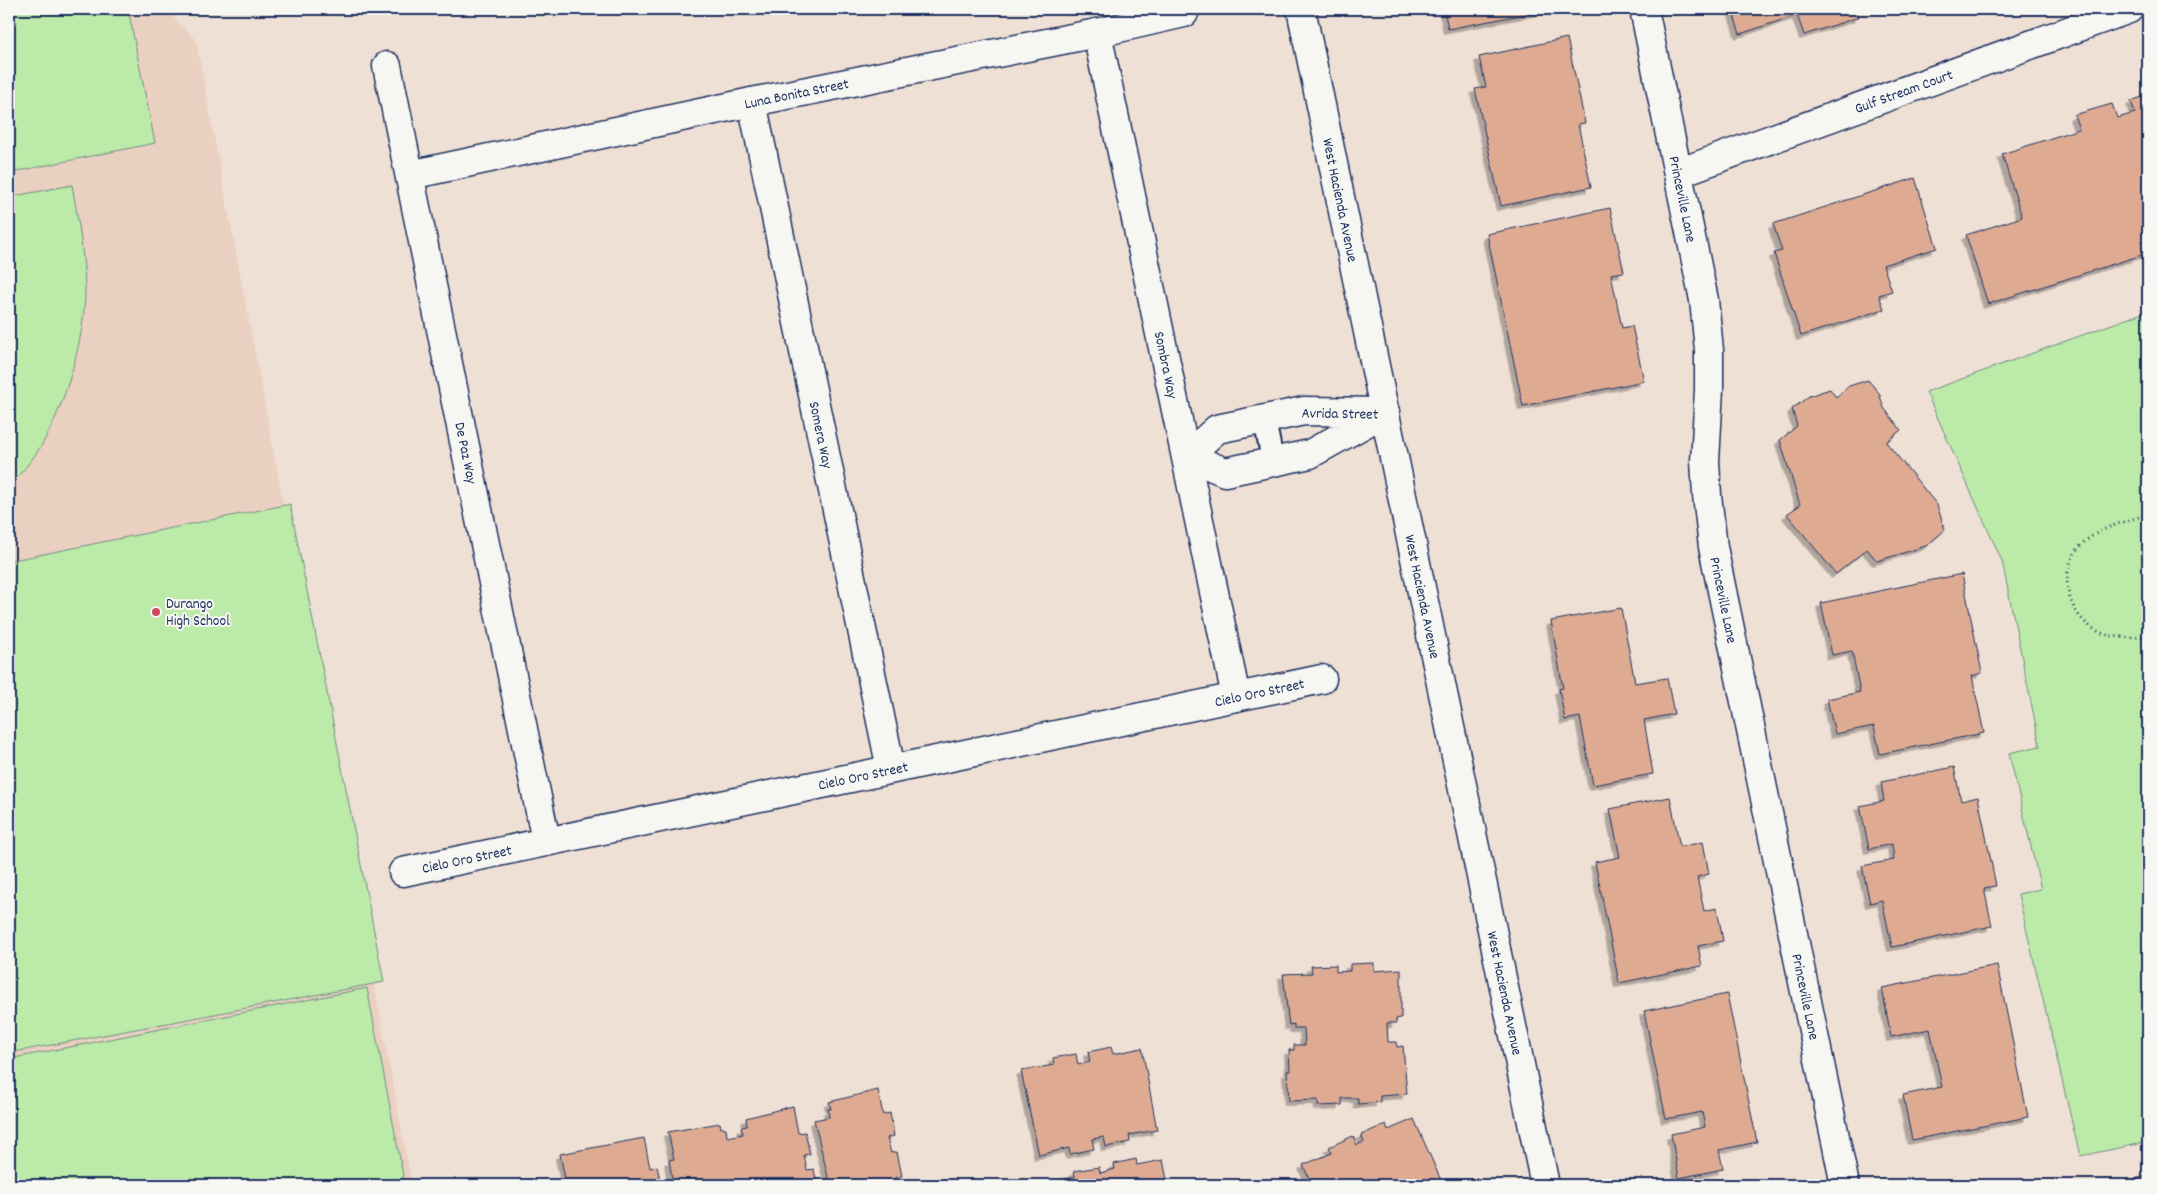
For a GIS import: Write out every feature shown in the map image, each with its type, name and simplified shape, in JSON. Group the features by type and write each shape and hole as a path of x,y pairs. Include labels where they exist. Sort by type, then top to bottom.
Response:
{"street":[{"name":"West Hacienda Avenue","path":"1301,9 1544,1185"},
{"name":"Princeville Lane","path":"1644,9 1704,300 1710,389 1705,461 1713,547 1845,1185"},
{"name":"Gulf Stream Court","path":"1678,173 2129,9"},
{"name":"Luna Bonita Street","path":"410,175 752,102 1097,33 1184,13"},
{"name":"Sombra Way","path":"1097,33 1236,697"},
{"name":"De Paz Way","path":"386,66 546,841"},
{"name":"Somera Way","path":"752,102 890,769"},
{"name":"Avrida Street","path":"1304,410 1385,412 1310,454 1225,472 1186,456 1217,429 1264,418 1304,410"},
{"name":"Cielo Oro Street","path":"403,872 1322,679"}],"lane":[{"path":"1264,418 1273,462"}],"path":[{"path":"2148,514 2101,531 2086,540 2076,552 2069,567 2066,584 2070,601 2078,615 2089,627 2104,634 2120,637 2148,637"}],"shaded area":[{"name":"Durango High School","path":"9,9 166,9 196,40 412,1185 9,1185"}],"green space":[{"path":"9,9 128,9 155,143 9,173"},
{"path":"72,185 82,249 85,287 82,327 78,348 65,392 49,431 40,448 9,487 9,197"},
{"path":"2148,311 2148,1142 2080,1156 2018,894 2041,889 2009,753 2040,746 2002,561 1926,392"},
{"path":"290,504 384,982 9,1053 9,561"},
{"path":"367,988 405,1185 9,1185 9,1059"}],"building":[{"path":"1444,9 1552,9 1448,29"},
{"path":"1732,9 1856,9 1859,17 1804,35 1797,15 1740,34"},
{"path":"1567,38 1585,123 1578,124 1591,187 1501,206 1475,89 1486,87 1479,57"},
{"path":"2148,95 2148,253 1988,304 1966,235 2022,217 2002,154 2079,129 2074,115 2112,104 2117,118 2135,113 2131,101"},
{"path":"1915,178 1937,248 1883,265 1892,291 1879,295 1884,309 1801,336 1774,253 1782,251 1773,224"},
{"path":"1610,208 1624,272 1611,274 1622,328 1632,326 1644,381 1523,406 1487,234"},
{"path":"1868,380 1879,393 1884,408 1901,430 1886,442 1937,505 1945,530 1926,546 1877,561 1867,549 1836,574 1787,514 1800,505 1780,440 1797,426 1792,409 1809,396 1830,389 1836,397 1849,386"},
{"path":"1962,574 1982,673 1972,676 1984,733 1880,754 1874,726 1835,734 1827,699 1860,692 1852,651 1832,655 1821,603"},
{"path":"1621,608 1635,683 1667,678 1674,714 1644,720 1653,774 1593,785 1580,717 1565,720 1559,689 1563,688 1551,621"},
{"path":"1954,767 1961,801 1978,797 1996,886 1984,888 1992,926 1892,947 1882,900 1870,903 1862,866 1894,860 1892,844 1869,849 1860,806 1884,801 1881,782"},
{"path":"1670,797 1680,847 1703,842 1709,874 1697,877 1704,911 1717,908 1723,941 1698,946 1702,966 1619,983 1595,862 1620,857 1610,809"},
{"path":"1374,963 1374,971 1401,969 1401,1018 1396,1019 1396,1023 1387,1023 1388,1042 1396,1042 1397,1047 1403,1046 1407,1094 1380,1096 1380,1102 1358,1104 1358,1098 1342,1098 1342,1105 1318,1106 1318,1100 1289,1101 1287,1071 1290,1071 1289,1050 1294,1050 1294,1045 1305,1045 1304,1028 1294,1028 1294,1024 1289,1025 1283,974 1312,973 1311,966 1336,965 1336,972 1350,971 1350,964"},
{"path":"1997,965 2028,1117 1912,1140 1903,1095 1942,1087 1930,1029 1891,1037 1882,988"},
{"path":"1727,994 1757,1142 1719,1150 1723,1169 1679,1178 1671,1134 1705,1127 1702,1112 1666,1119 1644,1011"},
{"path":"1111,1047 1113,1054 1142,1048 1157,1130 1129,1135 1130,1142 1106,1147 1104,1137 1092,1139 1094,1149 1070,1154 1069,1148 1039,1155 1021,1071 1054,1065 1053,1058 1076,1054 1078,1065 1090,1062 1088,1052"},
{"path":"878,1090 883,1115 890,1113 894,1136 887,1138 891,1153 897,1152 902,1176 896,1177 898,1185 830,1185 814,1120 829,1117 828,1109 831,1109 829,1102"},
{"path":"793,1106 798,1133 805,1132 810,1154 804,1155 807,1170 814,1169 817,1185 679,1185 679,1182 673,1183 669,1160 674,1159 668,1132 720,1123 721,1128 726,1128 727,1137 743,1134 741,1127 747,1126 746,1118"},
{"path":"1414,1119 1443,1185 1312,1185 1303,1165 1332,1153 1329,1147 1353,1136 1357,1145 1364,1142 1361,1135 1386,1124 1388,1130"},
{"path":"644,1138 650,1168 657,1166 661,1185 563,1185 566,1184 560,1154"},
{"path":"1136,1159 1137,1165 1163,1160 1168,1185 1048,1185 1048,1182 1075,1177 1074,1171 1099,1167 1100,1173 1115,1169 1114,1164"},
{"path":"2148,1176 2148,1185 2113,1185 2113,1183"}],"place":[{"name":"Durango High School","path":"156,612"}]}
